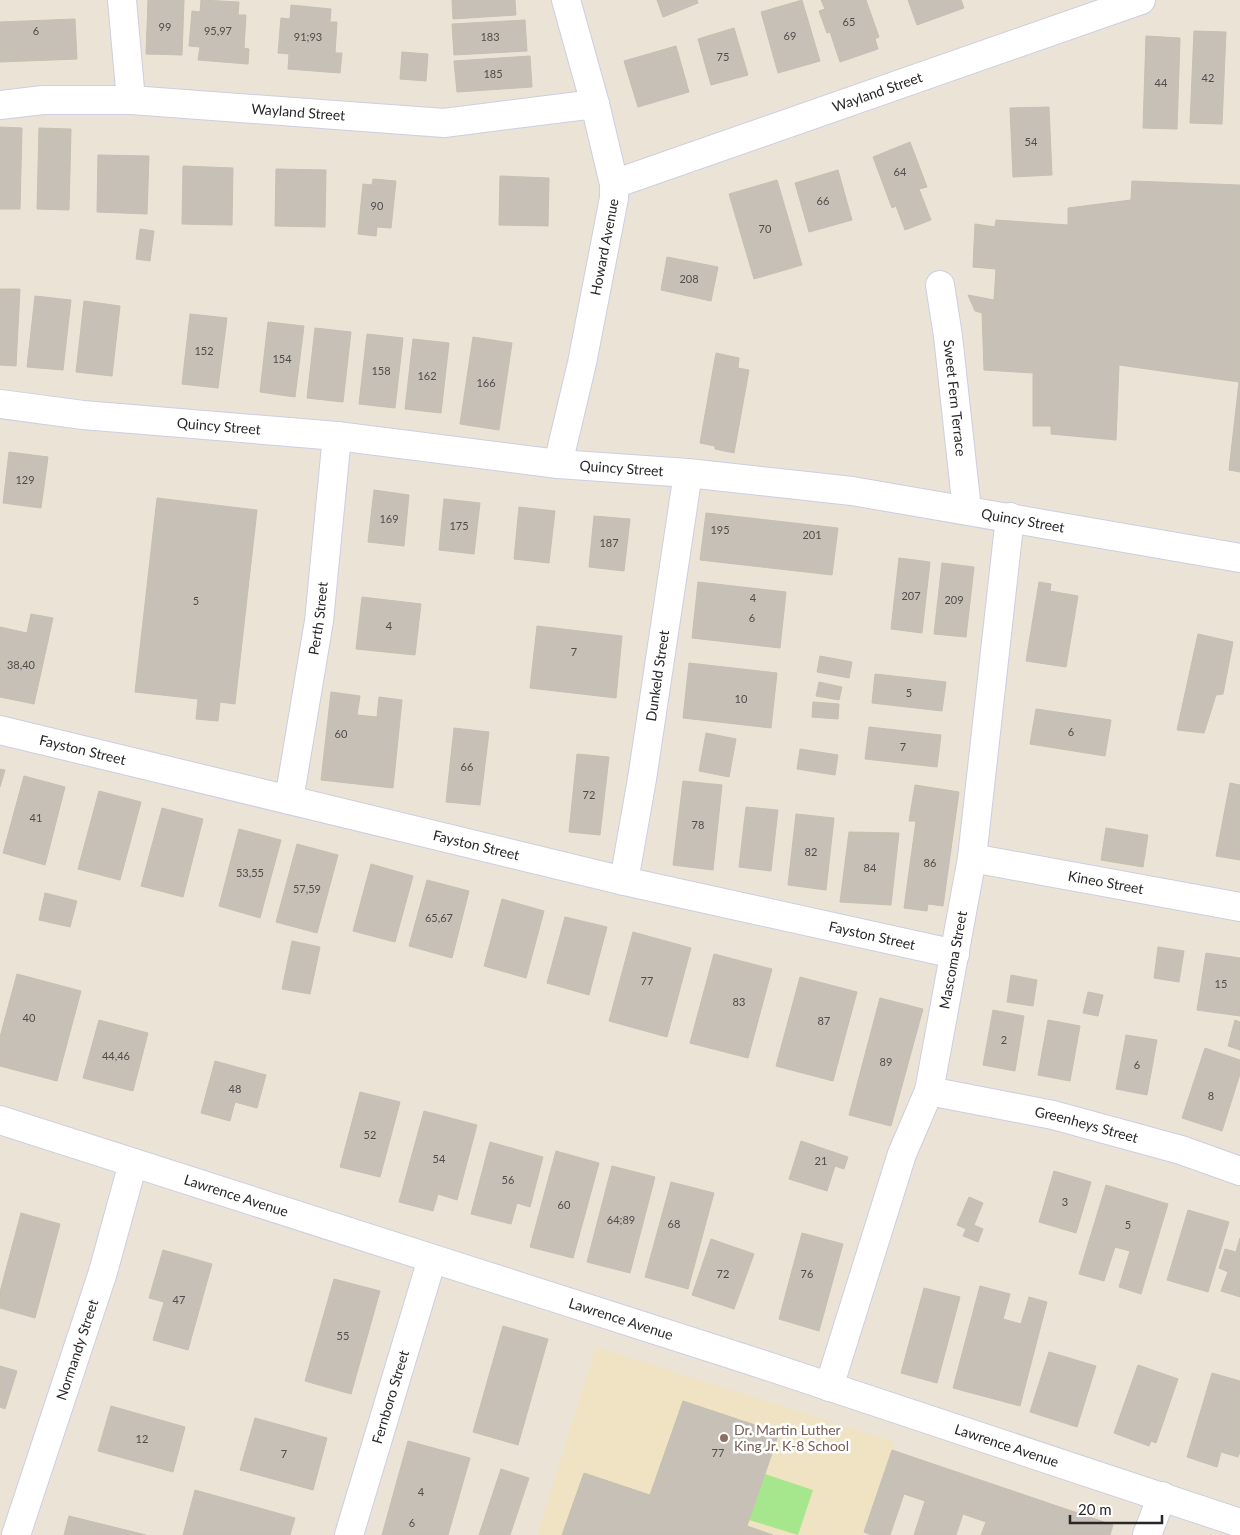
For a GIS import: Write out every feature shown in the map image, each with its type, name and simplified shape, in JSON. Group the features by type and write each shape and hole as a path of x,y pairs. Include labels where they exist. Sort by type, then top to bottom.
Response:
{"street":[{"path":"122,0 130,100"},
{"name":"Howard Avenue","path":"558,464 605,252 614,198 614,184 566,0"},
{"name":"Wayland Street","path":"614,184 1141,0"},
{"name":"Wayland Street","path":"0,104 43,100 130,100 444,123 594,104"},
{"name":"Sweet Fern Terrace","path":"940,285 948,336 967,510"},
{"name":"Quincy Street","path":"0,404 83,415 337,436 558,464 688,473 852,490 1240,558"},
{"name":"Perth Street","path":"289,800 319,621 337,436"},
{"name":"Dunkeld Street","path":"624,880 642,779 688,473"},
{"name":"Mascoma Street","path":"829,1387 902,1154 929,1091 972,858 1010,517"},
{"name":"Fayston Street","path":"0,730 624,880 955,954"},
{"name":"Kineo Street","path":"972,858 1240,907"},
{"name":"Greenheys Street","path":"929,1091 1053,1115 1182,1150 1240,1171"},
{"name":"Lawrence Avenue","path":"0,1120 829,1387 1240,1523"},
{"name":"Normandy Street","path":"11,1534 103,1272 133,1163"},
{"name":"Fernboro Street","path":"349,1535 432,1259"},
{"path":"1147,1535 1162,1496"}],"shaded area":[{"name":"Dr. Martin Luther King Jr. K-8 School","path":"596,1347 895,1442 864,1535 537,1535"}],"green space":[{"path":"765,1474 813,1490 798,1535 749,1520"}],"building":[{"path":"148,0 184,0 182,55 146,54"},
{"path":"201,0 239,2 238,15 246,15 244,48 249,49 248,64 198,60 200,47 189,46 192,11 200,12"},
{"path":"452,0 515,0 516,15 453,19"},
{"path":"657,0 697,0 698,3 663,17"},
{"path":"802,0 820,61 778,73 761,12"},
{"path":"821,0 866,0 879,37 875,39 878,49 840,62 830,32 827,33 819,11 825,9"},
{"path":"908,0 961,0 964,8 917,25"},
{"path":"291,5 331,9 330,22 337,22 335,53 342,53 340,73 288,69 289,54 278,53 281,18 290,19"},
{"path":"75,19 77,59 0,62 0,22"},
{"path":"525,20 527,51 454,55 452,24"},
{"path":"734,28 748,75 711,85 698,39"},
{"path":"1194,31 1226,32 1222,124 1190,123"},
{"path":"1146,36 1180,38 1177,129 1143,128"},
{"path":"676,46 689,92 638,107 624,61"},
{"path":"402,52 428,54 426,81 400,79"},
{"path":"530,56 532,87 457,92 454,61"},
{"path":"1049,107 1052,175 1013,177 1010,108"},
{"path":"0,127 22,128 20,209 0,209"},
{"path":"39,128 71,129 69,210 37,209"},
{"path":"910,142 927,187 919,189 931,220 905,230 896,206 892,208 873,157"},
{"path":"98,155 149,156 147,214 97,212"},
{"path":"183,166 233,168 232,225 182,224"},
{"path":"276,169 326,170 325,227 275,226"},
{"path":"838,170 852,220 809,232 795,183"},
{"path":"500,176 549,178 548,226 499,225"},
{"path":"373,179 396,181 391,228 377,227 376,236 358,234 363,184 372,185"},
{"path":"777,180 802,265 754,279 729,194"},
{"path":"1132,181 1240,185 1240,472 1229,470 1239,382 1119,365 1116,440 1051,434 1051,426 1033,426 1033,373 984,370 982,313 975,311 968,295 994,300 996,269 973,267 975,224 995,227 996,220 1068,225 1068,208 1131,200"},
{"path":"140,229 154,231 150,261 136,259"},
{"path":"667,257 718,267 711,301 661,290"},
{"path":"0,289 20,289 16,366 0,365"},
{"path":"35,296 71,300 63,370 27,367"},
{"path":"84,301 120,306 112,376 76,372"},
{"path":"190,314 227,318 218,388 182,384"},
{"path":"268,322 304,326 295,397 260,392"},
{"path":"315,328 351,332 343,402 307,398"},
{"path":"367,334 403,338 395,408 359,404"},
{"path":"473,337 512,343 499,430 460,424"},
{"path":"413,339 449,343 441,413 405,409"},
{"path":"716,353 739,358 738,368 749,370 734,453 715,449 715,446 700,443"},
{"path":"9,452 48,457 41,508 3,503"},
{"path":"374,490 409,495 404,546 368,542"},
{"path":"157,498 257,510 235,704 220,702 218,721 196,719 198,699 135,692"},
{"path":"444,499 480,503 474,554 439,550"},
{"path":"519,507 555,511 549,563 514,559"},
{"path":"706,513 838,528 832,575 700,560"},
{"path":"594,516 630,519 624,571 589,567"},
{"path":"899,558 930,562 922,633 891,629"},
{"path":"942,563 974,567 966,637 934,634"},
{"path":"698,582 786,592 780,648 692,638"},
{"path":"1039,582 1051,584 1050,591 1078,596 1066,667 1026,661"},
{"path":"362,597 421,604 415,655 356,649"},
{"path":"31,614 53,618 34,704 0,697 0,627 27,633"},
{"path":"537,626 622,636 616,698 530,688"},
{"path":"1198,634 1233,642 1223,694 1216,695 1204,733 1177,730"},
{"path":"820,656 852,662 849,678 817,672"},
{"path":"689,663 777,673 771,728 683,718"},
{"path":"875,674 946,682 942,711 872,703"},
{"path":"819,682 842,687 839,700 816,696"},
{"path":"331,692 360,696 357,715 377,717 379,697 402,700 393,788 321,780"},
{"path":"813,702 839,704 838,719 812,717"},
{"path":"1036,709 1111,720 1105,756 1030,744"},
{"path":"869,727 941,735 937,767 865,759"},
{"path":"454,728 489,732 480,805 446,802"},
{"path":"706,733 736,739 729,777 699,771"},
{"path":"800,749 838,755 835,775 797,769"},
{"path":"577,754 609,757 600,835 569,832"},
{"path":"0,769 5,770 0,787"},
{"path":"24,776 65,787 45,865 3,853"},
{"path":"683,781 722,785 713,870 673,865"},
{"path":"1230,783 1240,785 1240,860 1216,856"},
{"path":"915,785 959,792 943,906 928,904 927,911 904,908 916,821 909,821"},
{"path":"99,791 141,802 120,880 78,869"},
{"path":"746,807 778,810 771,871 739,867"},
{"path":"162,808 203,819 183,897 141,886"},
{"path":"796,814 834,818 826,890 788,885"},
{"path":"1106,828 1148,835 1143,867 1101,860"},
{"path":"239,829 281,840 260,918 219,906"},
{"path":"849,832 899,833 891,905 840,902"},
{"path":"297,844 338,855 317,933 276,922"},
{"path":"371,864 413,876 395,942 353,931"},
{"path":"427,880 469,891 452,958 409,946"},
{"path":"45,893 77,901 70,927 39,920"},
{"path":"502,899 544,911 526,978 484,966"},
{"path":"565,917 607,927 589,995 547,983"},
{"path":"633,932 691,948 667,1037 609,1021"},
{"path":"292,941 320,947 310,994 282,989"},
{"path":"1158,947 1184,951 1179,982 1154,978"},
{"path":"1206,953 1240,958 1240,1016 1197,1010"},
{"path":"714,954 772,969 748,1058 690,1043"},
{"path":"17,974 81,991 57,1081 0,1066 0,1037"},
{"path":"1011,975 1037,980 1033,1006 1007,1002"},
{"path":"800,977 857,992 833,1081 776,1066"},
{"path":"1088,992 1103,995 1098,1016 1083,1013"},
{"path":"880,998 923,1009 891,1126 849,1115"},
{"path":"993,1010 1024,1016 1015,1071 983,1065"},
{"path":"99,1020 148,1033 133,1091 83,1078"},
{"path":"1048,1020 1080,1026 1070,1081 1038,1075"},
{"path":"1235,1020 1240,1022 1240,1050 1228,1046"},
{"path":"1126,1035 1157,1040 1147,1095 1116,1089"},
{"path":"1205,1048 1240,1060 1240,1074 1222,1131 1182,1118"},
{"path":"215,1061 266,1075 257,1108 235,1102 230,1121 201,1113"},
{"path":"360,1092 400,1102 380,1177 340,1167"},
{"path":"424,1111 477,1125 457,1200 438,1194 433,1211 399,1202"},
{"path":"801,1141 848,1157 844,1169 835,1166 827,1191 789,1179"},
{"path":"490,1142 543,1157 530,1207 517,1203 511,1224 471,1214"},
{"path":"556,1151 599,1163 573,1258 530,1247"},
{"path":"612,1166 655,1177 630,1273 587,1262"},
{"path":"1054,1171 1091,1182 1076,1233 1039,1222"},
{"path":"671,1182 714,1193 688,1289 645,1277"},
{"path":"1106,1185 1168,1204 1141,1294 1119,1287 1130,1251 1115,1247 1104,1281 1079,1274"},
{"path":"969,1197 983,1203 974,1225 983,1229 978,1242 963,1236 966,1229 957,1225"},
{"path":"1188,1210 1229,1222 1208,1292 1167,1280"},
{"path":"21,1213 60,1224 35,1318 0,1308 0,1292"},
{"path":"802,1233 843,1244 819,1331 779,1319"},
{"path":"1240,1238 1240,1297 1221,1291 1228,1272 1219,1268 1225,1249 1236,1252"},
{"path":"711,1239 754,1254 734,1309 692,1295"},
{"path":"163,1250 212,1264 188,1350 153,1340 164,1302 149,1298"},
{"path":"334,1279 380,1291 351,1394 305,1381"},
{"path":"980,1286 1010,1294 1003,1319 1021,1324 1029,1297 1047,1302 1020,1406 953,1388"},
{"path":"924,1288 960,1297 937,1383 901,1373"},
{"path":"503,1326 548,1339 518,1445 473,1432"},
{"path":"1049,1352 1096,1366 1077,1427 1030,1412"},
{"path":"1138,1365 1178,1379 1156,1443 1151,1441 1149,1446 1114,1433"},
{"path":"0,1366 17,1371 5,1409 0,1407"},
{"path":"1212,1373 1240,1381 1240,1452 1238,1457 1221,1452 1217,1467 1187,1457"},
{"path":"683,1401 779,1433 747,1526 773,1535 562,1535 584,1473 650,1495"},
{"path":"111,1406 185,1427 173,1472 98,1451"},
{"path":"255,1418 327,1438 313,1490 240,1470"},
{"path":"408,1441 470,1458 448,1535 382,1535"},
{"path":"892,1450 1113,1525 1110,1535 981,1535 986,1522 963,1514 956,1535 914,1535 925,1501 904,1494 890,1535 871,1535 864,1532"},
{"path":"501,1469 529,1478 510,1535 479,1535"},
{"path":"195,1490 295,1518 290,1535 183,1535"},
{"path":"69,1516 146,1535 64,1535"}],"place":[{"name":"Dr. Martin Luther King Jr. K-8 School","path":"724,1438"}]}
